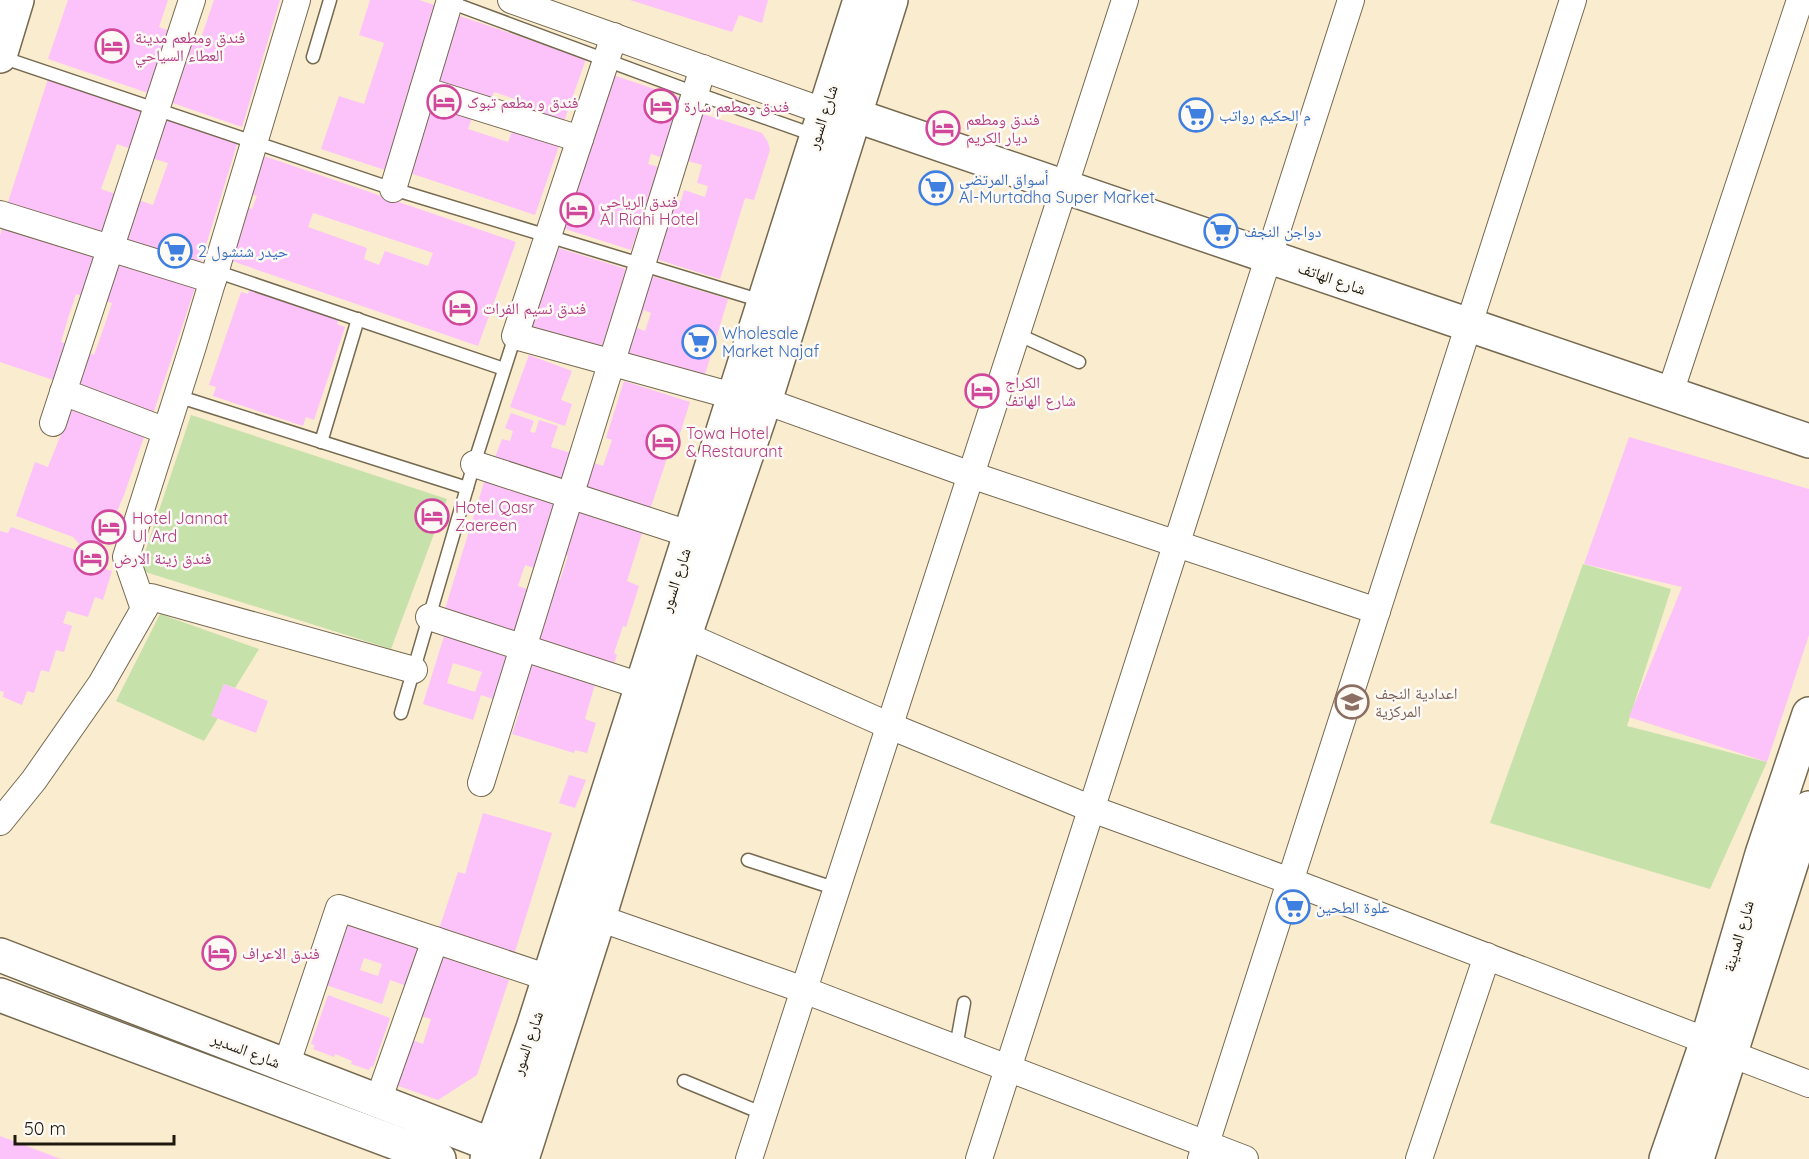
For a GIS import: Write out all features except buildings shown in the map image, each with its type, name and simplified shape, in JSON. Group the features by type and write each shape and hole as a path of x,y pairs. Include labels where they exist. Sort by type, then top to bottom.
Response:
{"street":[{"path":"0,56 17,0"},
{"path":"52,423 192,0"},
{"path":"144,609 126,557 297,0"},
{"path":"511,0 703,68 831,120"},
{"name":"شارع السور","path":"489,1152 548,1032 599,918 685,635 765,401 860,0"},
{"name":"شارع السور","path":"523,1158 548,1032 549,978 689,534 763,302 831,120 891,0"},
{"path":"749,1159 1125,0"},
{"path":"979,1159 1351,0"},
{"path":"1203,1151 1573,0"},
{"path":"1670,393 1800,0"},
{"path":"393,189 448,1"},
{"path":"614,36 515,336 733,396"},
{"path":"481,783 703,68"},
{"path":"423,90 580,139"},
{"name":"شارع الهاتف","path":"831,120 1065,186 1809,441"},
{"path":"0,214 110,248 214,276"},
{"path":"63,392 166,431"},
{"path":"765,401 971,475 1377,611"},
{"path":"474,464 689,534"},
{"path":"0,822 34,780 102,684 151,597 414,670"},
{"path":"429,617 642,686"},
{"path":"685,635 890,726 1092,809 1487,956 1809,1084"},
{"name":"شارع المدينة","path":"1697,1159 1762,854 1809,714"},
{"name":"شارع المدينة","path":"1666,1159 1799,873 1809,808"},
{"path":"286,1066 339,908 549,978"},
{"path":"599,918 804,990 956,1047 1203,1151 1245,1159"},
{"path":"378,1101 435,940"},
{"name":"شارع السدير","path":"0,955 378,1101 489,1152 523,1158"},
{"path":"1419,1159 1487,956"},
{"name":"شارع السدير","path":"0,996 439,1159"},
{"path":"126,1042 137,1009"}],"lane":[{"path":"313,57 330,0"},
{"path":"448,1 695,93 831,120"},
{"path":"0,56 393,189 763,302"},
{"path":"214,276 358,319 504,369"},
{"path":"321,442 358,319"},
{"path":"1017,334 1080,362"},
{"path":"401,713 474,464 515,336"},
{"path":"177,396 467,488"},
{"path":"748,860 837,889"},
{"path":"956,1047 964,1003"},
{"path":"684,1081 764,1114"}],"green space":[{"path":"191,415 447,499 391,649 139,570"},
{"path":"1583,564 1671,589 1627,726 1767,762 1710,889 1490,823"},
{"path":"160,614 259,649 235,688 224,684 212,715 218,718 204,741 116,701"}],"place":[{"name":"فندق ومطعم مدينة العطاء السياحي","path":"112,46"},
{"name":"فندق و مطعم تبوک","path":"444,102"},
{"name":"فندق ومطعم سارة","path":"661,106"},
{"name":"م الحكيم رواتب","path":"1196,115"},
{"name":"فندق ومطعم ديار الكريم","path":"943,128"},
{"name":"أسواق المرتضى Al-Murtadha Super Market","path":"936,188"},
{"name":"فندق الرياحي Al Riahi Hotel","path":"577,210"},
{"name":"دواجن النجف","path":"1221,231"},
{"name":"حيدر شنشول 2","path":"175,251"},
{"name":"فندق نسيم الفرات","path":"460,308"},
{"name":"Wholesale Market Najaf","path":"699,342"},
{"name":"الكراج شارع الهاتف","path":"982,391"},
{"name":"Towa Hotel & Restaurant","path":"663,442"},
{"name":"Hotel Qasr Zaereen","path":"432,516"},
{"name":"Hotel Jannat Ul Ard","path":"109,527"},
{"name":"فندق زينة الارض","path":"91,558"},
{"name":"اعدادية النجف المركزية","path":"1352,702"},
{"name":"علوة الطحين","path":"1293,907"},
{"name":"فندق الاعراف","path":"219,953"}]}
